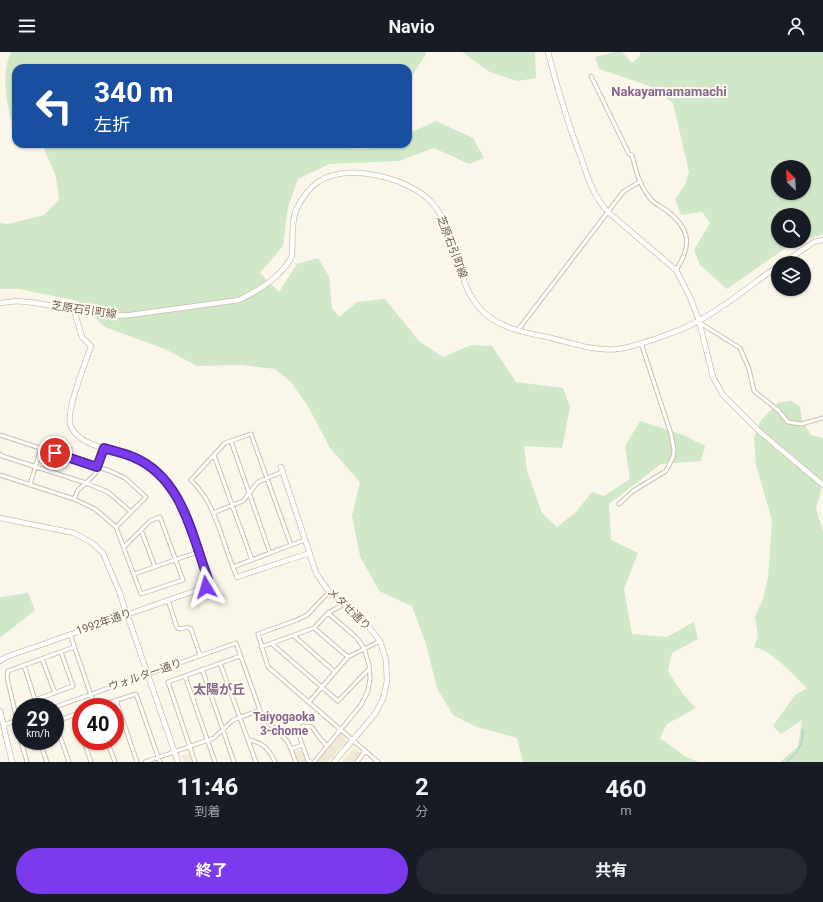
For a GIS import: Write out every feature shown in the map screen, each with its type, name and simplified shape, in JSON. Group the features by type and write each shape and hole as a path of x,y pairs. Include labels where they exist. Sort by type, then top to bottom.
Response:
{"street":[{"path":"548,52 557,87 589,179 599,202 608,212 676,270 690,297 699,321 713,377 723,395 760,432 823,485"},
{"path":"591,76 629,154 632,155 638,182 651,199 673,216 686,235 688,242 686,251 676,270"},
{"name":"芝原石引町線","path":"0,303 18,301 110,316 130,315 239,300 256,292 271,280 289,261 292,256 295,212 302,200 315,184 334,176 362,174 382,176 408,185 427,198 442,217 468,289 478,305 491,318 518,330 599,348 617,349 641,343 699,321 771,271"},
{"path":"518,330 623,192 638,182"},
{"path":"793,256 814,242 823,240"},
{"path":"74,310 82,337 91,346 69,415 71,427 78,436 86,442 134,457 162,477 177,496 198,552 134,574"},
{"path":"699,321 740,348 749,369 754,392 778,410 788,422 801,424 823,418"},
{"path":"619,504 633,491 666,471 673,457 674,450 671,434 641,343"},
{"path":"290,545 251,434 225,443 191,480 204,497 213,513 237,577 310,553"},
{"path":"0,435 97,467 125,478 146,497 116,527"},
{"path":"231,441 270,553"},
{"path":"30,485 41,448"},
{"path":"74,499 78,490 95,474 104,448"},
{"path":"0,454 2,456 86,483 108,492 131,512"},
{"path":"214,455 252,560"},
{"path":"213,513 243,501 258,482 281,470"},
{"name":"メタせ通り","path":"281,470 316,573 329,592 368,626 380,641 386,660 387,681 383,699 375,714 334,762"},
{"path":"0,475 74,499 95,509 116,527 141,594 183,580 160,517 150,521 124,547"},
{"path":"0,518 74,533 92,543 103,553 178,762"},
{"path":"141,530 155,567"},
{"path":"233,567 305,540"},
{"name":"1992年通り","path":"0,662 6,657 206,587 208,584 198,552"},
{"path":"329,592 307,615 258,634 261,647 268,667 378,762"},
{"path":"168,600 177,628 181,629 187,627 191,629 200,655"},
{"path":"261,647 314,628 328,613 344,604"},
{"path":"327,746 312,727 303,726 299,735 308,761 312,762 327,746 361,705 368,691 370,678 368,670 369,665 364,648 356,636 328,613"},
{"path":"314,628 348,657"},
{"path":"70,634 93,698"},
{"path":"294,636 335,672"},
{"path":"309,702 348,657 380,641"},
{"name":"ウォルター通り","path":"64,703 236,643 240,656"},
{"path":"272,644 338,701 368,670"},
{"path":"12,701 7,677 8,670 74,647"},
{"path":"24,665 35,700 55,693 73,686 61,652"},
{"path":"195,762 168,682 240,656 260,710 269,725 288,742 296,762"},
{"path":"42,658 55,693"},
{"path":"220,663 256,762"},
{"path":"202,669 234,762"},
{"path":"185,676 215,762"},
{"path":"123,698 136,694 160,762"},
{"path":"0,710 12,762"},
{"path":"145,762 207,740 223,730 233,720 260,710"},
{"path":"69,762 55,722 72,716"},
{"path":"3,725 12,722"},
{"path":"124,724 137,762"},
{"path":"248,740 260,742 267,748 275,762"},
{"path":"291,749 302,745"},
{"path":"24,750 27,762"},
{"path":"42,750 47,762"},
{"path":"87,750 91,762"},
{"path":"111,750 115,762"},
{"path":"357,762 365,751"}],"shaded area":[{"path":"341,734 347,741 328,762 317,762"},
{"path":"354,748 362,753 355,762 342,762"},
{"path":"301,750 307,762 298,762 295,752"},
{"path":"190,753 193,762 184,762 181,756"}],"green space":[{"path":"11,52 426,52 412,76 412,64 12,64 12,122 5,82"},
{"path":"462,52 535,52 536,78 517,81 490,72"},
{"path":"614,52 622,52 632,63 639,57 641,52 823,52 823,234 811,238 811,208 771,208 771,248 786,248 774,256 771,256 771,258 727,289 700,265 694,250 710,223 702,212 681,215 675,199 685,185 689,172 673,103 652,87 599,69 595,57"},
{"path":"436,121 473,138 484,158 469,164 434,148 399,161 329,164 298,179 288,207 283,246 260,273 279,292 297,264 318,258 329,277 332,308 339,317 357,302 385,299 419,341 443,357 471,345 492,346 516,382 563,388 570,407 562,448 524,446 527,471 542,513 557,527 576,512 592,492 604,496 630,479 625,446 640,421 683,435 705,446 701,461 661,464 609,504 611,540 638,553 624,589 632,634 667,637 694,622 698,639 672,653 668,671 682,693 696,708 667,724 660,738 686,757 699,762 523,762 517,738 477,727 453,715 437,688 426,644 412,606 379,591 360,556 352,516 360,482 330,448 309,408 291,382 275,369 241,365 197,366 165,349 105,327 78,301 19,289 0,289 0,223 8,224 44,215 59,200 56,176 43,148 412,148 412,132"},
{"path":"791,401 800,406 802,420 811,435 823,438 823,482 816,509 823,531 823,762 780,762 798,747 802,720 781,734 773,726 795,695 807,688 775,658 761,649 754,647 758,636 755,616 763,599 768,578 772,520 756,465 754,438 761,420 778,403"},
{"path":"28,593 35,610 0,638 0,597"}],"waterway":[{"path":"786,762 794,755 801,745 803,730"}],"district":[{"name":"Nakayamamamachi","path":"669,91"},
{"name":"太陽が丘","path":"219,689"},
{"name":"Taiyogaoka 3-chome","path":"284,724"}],"route":[{"path":"55,453 97,467 104,448 134,457 146,464 162,477 177,496 184,512 208,579 208,584 206,587"}]}
